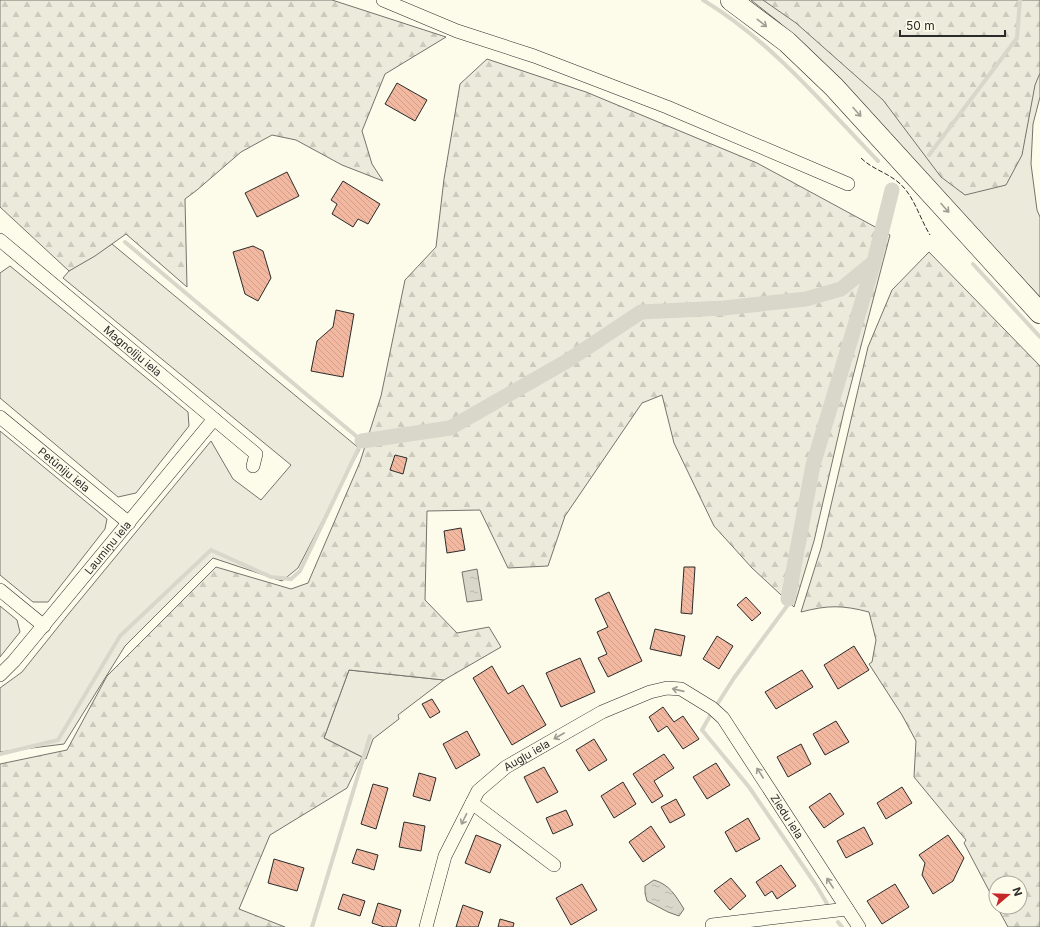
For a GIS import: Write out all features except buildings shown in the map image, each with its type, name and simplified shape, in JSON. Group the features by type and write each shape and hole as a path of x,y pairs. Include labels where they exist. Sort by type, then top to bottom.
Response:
{"highway":[{"path":"731,0 787,42 834,87 1040,313"}],"street":[{"path":"383,0 457,31 534,56 667,107 848,184"},
{"name":"Magnoliju iela","path":"0,240 256,454 253,466"},
{"name":"Petūniju iela","path":"0,417 129,523"},
{"name":"Laumiņu iela","path":"0,675 44,626 214,419"},
{"path":"0,590 44,626"},
{"name":"Augļu iela","path":"426,927 445,856 478,791 506,767 602,712 650,692 667,688 682,689 712,708"},
{"name":"Ziedu iela","path":"712,708 723,718 742,745 859,927"},
{"path":"472,803 554,865"},
{"path":"712,925 847,909"}],"green space":[{"path":"0,0 332,0 446,37 385,74 362,131 372,164 383,181 342,165 296,140 272,135 241,152 185,199 187,287 126,234 95,256 69,271 0,207"},
{"path":"751,0 1040,0 1040,97 1033,124 1031,164 1037,210 1040,217 1040,297 812,53 780,23"},
{"path":"763,0 1040,0 1040,73 1035,85 1022,155 1006,185 965,195 941,177 883,100 796,23"},
{"path":"487,59 586,92 757,163 890,235 844,411 814,541 794,607 752,568 714,526 674,443 662,395 642,403 565,516 548,566 508,568 480,510 427,511 425,600 457,633 489,627 501,647 444,680 349,670 324,738 362,757 347,788 270,835 239,909 285,927 0,927 0,764 67,750 107,676 216,567 291,589 308,583 360,462 381,396 405,280 436,247 444,179 460,84"},
{"path":"112,244 360,449 298,568 282,581 213,558 125,646 64,744 0,752 0,688 22,672 211,441 233,479 261,500 291,465 63,278 69,271"},
{"path":"929,252 1040,366 1040,927 1008,927 1001,915 1028,915 1028,875 988,875 988,889 964,843 966,840 914,777 916,741 902,715 869,664 872,662 876,640 869,612 843,607 827,607 801,612 821,548 868,347 892,290"},
{"path":"10,266 188,412 189,426 136,493 118,497 0,398 0,273"},
{"path":"0,431 107,519 105,529 48,602 33,602 0,575"},
{"path":"0,606 17,620 20,632 0,657"},
{"path":"349,670 444,680 398,715 399,719 373,739 366,759 324,738"}],"water":[{"path":"477,569 482,600 467,602 462,572"},
{"path":"654,880 660,882 672,891 678,899 684,909 679,916 647,901 645,886"}],"waterway":[{"path":"703,0 728,16 774,54 878,161"},
{"path":"929,155 1017,38 1020,0"},
{"path":"788,599 813,465 874,262 892,190"},
{"path":"0,754 58,740 120,636 211,550 271,577 291,579 300,571 362,441 125,242"},
{"path":"362,441 450,428 567,361 641,312 724,308 806,299 841,289 874,262"},
{"path":"973,264 1040,337"},
{"path":"718,703 734,678 787,606 788,599"},
{"path":"711,714 702,730 749,787 816,885 829,907"},
{"path":"312,927 370,736"},
{"path":"838,922 842,927"}],"fence":[{"path":"861,158 904,187 930,235"}]}
